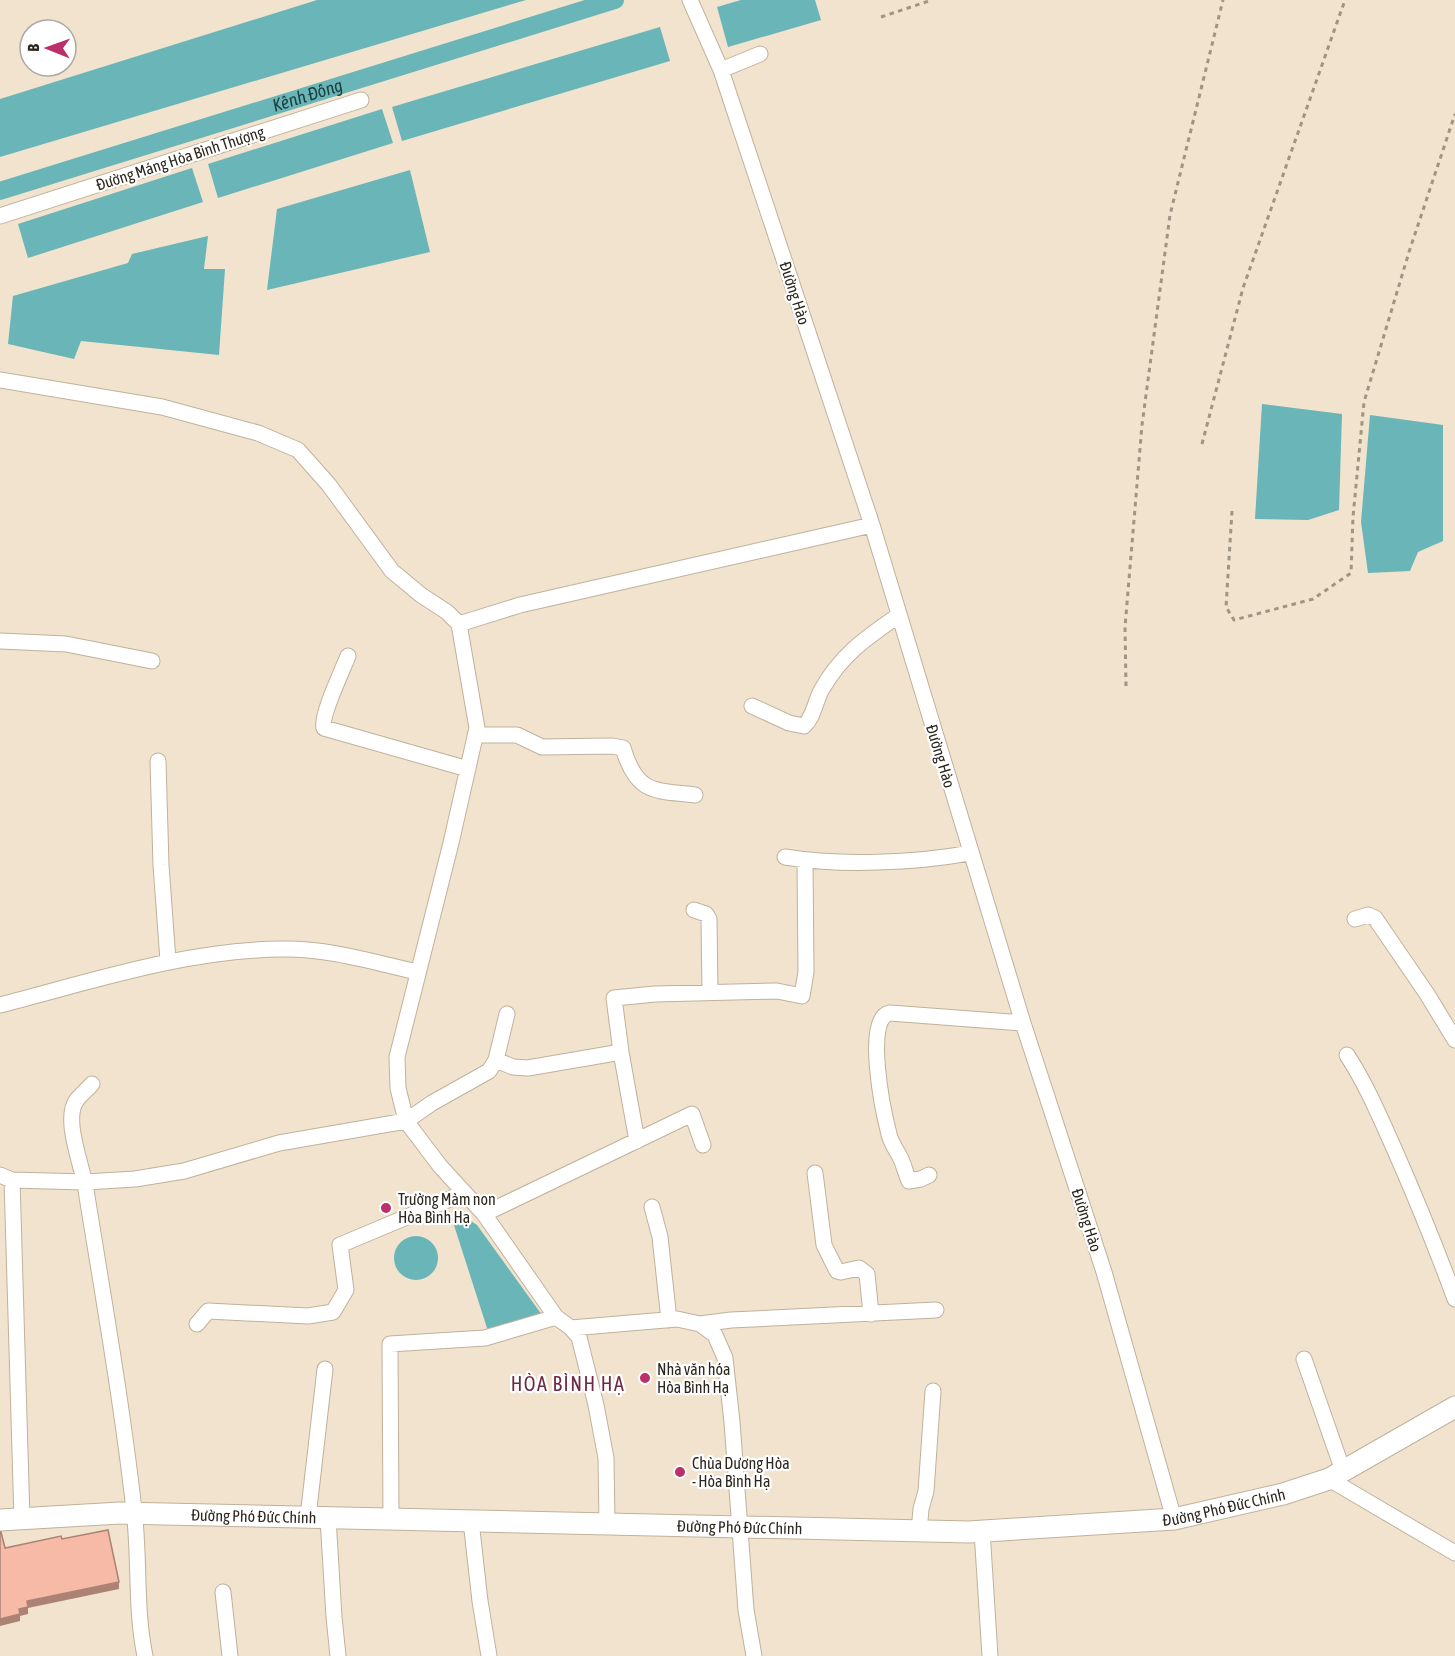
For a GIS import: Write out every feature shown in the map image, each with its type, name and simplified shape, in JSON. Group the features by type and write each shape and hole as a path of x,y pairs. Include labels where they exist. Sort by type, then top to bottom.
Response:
{"main road":[{"name":"Đường Phó Đức Chính","path":"0,1520 135,1514 740,1528 982,1531 1174,1518 1283,1494 1336,1475 1455,1407"}],"street":[{"name":"Đường Hào","path":"690,0 721,70 872,525 970,853 1104,1272 1174,1518"},
{"path":"721,70 760,54"},
{"name":"Đường Máng Hòa Bình Thượng","path":"0,216 361,100"},
{"path":"0,380 162,407 258,432 298,450 329,485 392,571 421,595 447,612 459,624 477,728 397,1057 398,1088 406,1121 440,1166 484,1214 556,1317 579,1337 606,1458 607,1524"},
{"path":"459,624 520,605 872,525"},
{"path":"752,706 789,723 804,726 809,721 823,688 844,657 862,640 899,615"},
{"path":"0,641 66,644 152,661"},
{"path":"348,656 325,713 322,724 324,728 468,769"},
{"path":"475,735 518,735 542,747 612,746 623,748 635,778 648,787 695,795"},
{"path":"158,761 161,865 168,962"},
{"path":"785,857 805,861 873,861 947,857 970,853"},
{"path":"637,1141 614,998 654,994 777,991 802,996 806,972 805,861"},
{"path":"694,910 706,914 709,919 710,993"},
{"path":"1355,919 1368,915 1375,918 1427,994 1455,1040"},
{"path":"0,1005 168,962 218,953 284,949 338,954 417,972"},
{"path":"929,1175 921,1179 909,1180 889,1136 877,1060 878,1029 882,1017 890,1013 1023,1023"},
{"path":"22,1519 6,1177 85,1182 135,1179 184,1171 279,1143 406,1121 432,1103 489,1071 496,1060 507,1014"},
{"path":"496,1060 513,1067 528,1068 621,1052"},
{"path":"1347,1055 1362,1079 1403,1168 1455,1299"},
{"path":"92,1084 75,1102 70,1116 85,1182 119,1391 135,1514 137,1596 140,1633 145,1656"},
{"path":"484,1214 692,1114 703,1145"},
{"path":"815,1173 822,1231 829,1258 837,1271 859,1268 867,1274 871,1314"},
{"path":"197,1324 208,1311 308,1316 333,1312 346,1290 340,1245 464,1193"},
{"path":"652,1208 660,1237 669,1320"},
{"path":"571,1328 677,1319 700,1324 731,1320 936,1310"},
{"path":"391,1519 390,1344 485,1338 556,1317"},
{"path":"700,1324 715,1335 724,1358 746,1610 754,1656"},
{"path":"1304,1359 1336,1475 1455,1553"},
{"path":"325,1369 318,1518 334,1617 334,1655"},
{"path":"919,1531 921,1509 926,1491 933,1391"},
{"path":"471,1521 489,1656"},
{"path":"982,1531 990,1656"},
{"path":"223,1592 230,1656"}],"path":[{"path":"881,17 932,0"},
{"path":"1126,686 1125,627 1142,425 1169,226 1223,0"},
{"path":"1202,444 1243,288 1345,0"},
{"path":"1232,511 1226,607 1234,620 1312,599 1351,573 1353,517 1364,402 1409,252 1455,114"}],"water":[{"path":"317,0 526,0 0,157 0,99 67,78 78,78 78,75"},
{"path":"741,0 815,0 821,20 728,47 717,7"},
{"path":"660,27 670,61 402,141 392,107"},
{"path":"382,109 393,143 218,198 208,164"},
{"path":"192,168 203,202 28,258 18,224"},
{"path":"410,170 430,252 267,290 277,209"},
{"path":"208,236 204,269 225,269 219,355 81,341 74,359 8,344 13,296 128,263 132,254"},
{"path":"1262,404 1342,414 1339,510 1308,520 1255,519"},
{"path":"1370,415 1443,425 1443,541 1418,552 1410,571 1368,573 1361,522"},
{"path":"465,1217 477,1225 542,1315 488,1331 452,1219"},
{"path":"416,1236 431,1243 438,1258 431,1273 416,1280 401,1273 394,1258 401,1243"}],"building":[{"path":"108,1530 119,1582 27,1601 28,1607 19,1609 20,1614 0,1619 0,1532 5,1548 61,1536 62,1539"}],"waterway":[{"name":"Kênh Đông","path":"0,191 615,0"}],"place":[{"name":"Trường Màm non Hòa Bình Hạ","path":"386,1208"},
{"name":"Nhà văn hóa Hòa Bình Hạ","path":"645,1378"},
{"name":"Chùa Dương Hòa - Hòa Bình Hạ","path":"680,1472"}],"district":[{"name":"HÒA BÌNH HẠ","path":"568,1384"}]}
